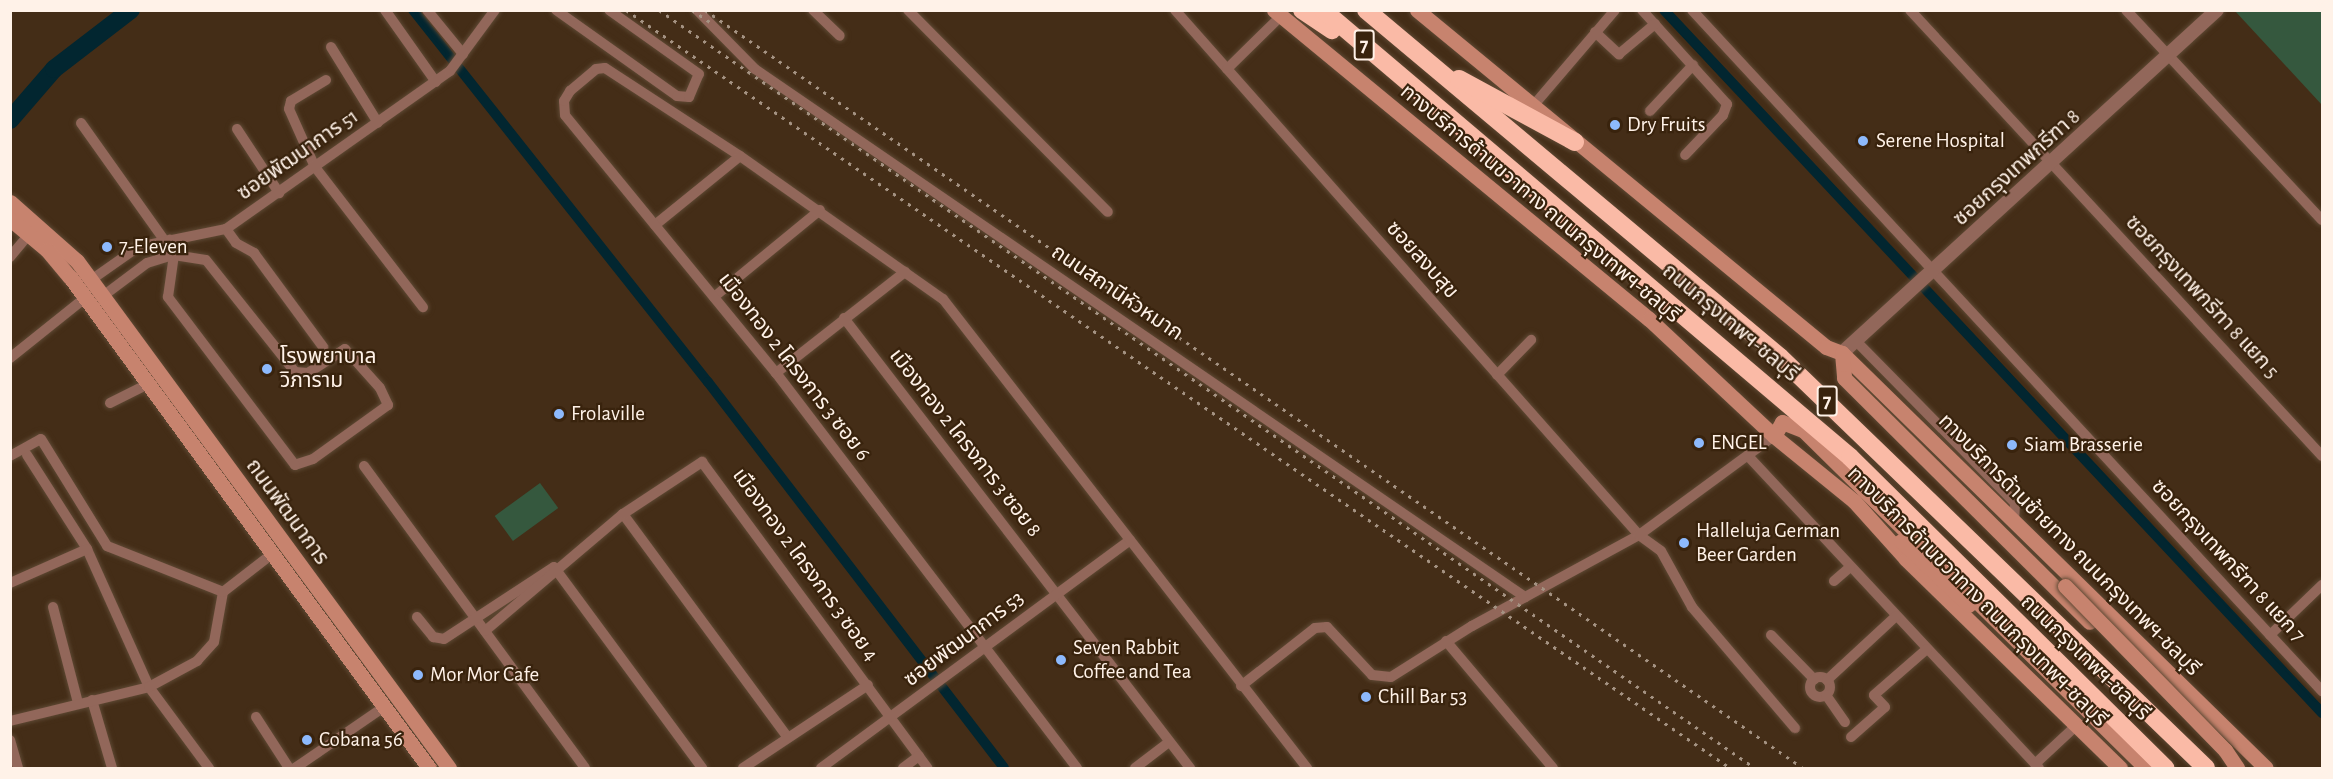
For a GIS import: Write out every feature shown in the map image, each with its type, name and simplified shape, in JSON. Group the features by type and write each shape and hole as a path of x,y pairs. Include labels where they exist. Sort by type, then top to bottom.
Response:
{"highway":[{"path":"1302,10 1405,80"},
{"name":"ถนนกรุงเทพฯ-ชลบุรี","path":"1323,10 1850,457 2165,768"},
{"name":"ถนนกรุงเทพฯ-ชลบุรี","path":"1366,10 1780,357 2206,768"},
{"path":"1423,59 1575,142"}],"main road":[{"name":"ทางบริการด้านซ้ายทาง ถนนกรุงเทพฯ-ชลบุรี","path":"1418,10 1575,142 1826,346 1842,353 1857,366 2266,768"},
{"name":"ทางบริการด้านขวาทาง ถนนกรุงเทพฯ-ชลบุรี","path":"1278,13 1649,320 1774,436 1854,501 1900,552 2120,768"},
{"name":"ถนนพัฒนาการ","path":"10,202 56,237 91,280 450,768"},
{"name":"ถนนพัฒนาการ","path":"10,212 91,280"},
{"name":"ถนนพัฒนาการ","path":"10,219 47,249 86,298 429,768"},
{"name":"ถนนพัฒนาการ","path":"10,229 25,239 86,298"},
{"name":"ทางบริการด้านซ้ายทาง ถนนกรุงเทพฯ-ชลบุรี","path":"1842,353 1841,372 1852,387 2213,743 2252,768"},
{"path":"1852,387 1851,376 1857,366"},
{"name":"ทางบริการด้านขวาทาง ถนนกรุงเทพฯ-ชลบุรี","path":"1774,436 1782,422 1803,430 2146,768"},
{"path":"1912,445 1914,436 1925,433"},
{"path":"1956,462 1986,504 2225,750 2237,768"},
{"path":"1854,501 1933,569 2132,768"}],"street":[{"path":"385,10 436,82"},
{"path":"427,10 462,56"},
{"name":"ซอยพัฒนาการ 51","path":"91,280 138,247 226,229 450,72 495,10"},
{"path":"556,10 677,96 689,97 699,74 609,10"},
{"name":"ถนนสถานีหัวหมาก","path":"697,10 755,69 1525,597"},
{"path":"813,10 840,36"},
{"path":"908,10 1108,212"},
{"name":"ซอยสงบสุข","path":"1175,10 1639,535 1661,551 1692,607 1795,728"},
{"path":"1533,106 1615,10"},
{"path":"1642,10 1727,104 1723,115 1685,155"},
{"name":"ซอยกรุงเทพกรีฑา 8 แยก 7","path":"1692,10 1931,275 2322,691"},
{"name":"ซอยกรุงเทพกรีฑา 8 แยก 5","path":"1910,10 2322,456"},
{"path":"2126,10 2322,220"},
{"name":"ซอยกรุงเทพกรีฑา 8","path":"1842,353 2170,57 2217,10"},
{"path":"1227,69 1278,13"},
{"path":"1595,32 1619,54 1655,24"},
{"path":"331,47 378,123"},
{"path":"1650,111 1693,65"},
{"name":"เมืองทอง 2 โครงการ 3 ซอย 6","path":"740,156 605,68 596,69 570,91 564,101 565,115 776,373 984,649 1077,768"},
{"path":"326,81 289,105 315,167 423,307"},
{"path":"81,123 167,241 174,255 168,297 295,465 314,459 388,405 380,388 345,349 308,373 294,372 206,260 174,255 147,263 103,296"},
{"path":"237,129 279,192"},
{"path":"655,225 740,156 944,299 1241,686 1308,768"},
{"path":"714,297 820,210"},
{"path":"226,229 236,243 254,252 323,347"},
{"path":"10,257 25,239"},
{"path":"776,373 905,272"},
{"path":"10,358 86,298"},
{"name":"เมืองทอง 2 โครงการ 3 ซอย 8","path":"844,318 1190,768"},
{"path":"1497,375 1531,340"},
{"path":"1855,340 2015,503 2014,520"},
{"path":"110,403 148,384"},
{"path":"1241,686 1315,628 1328,627 1340,635 1381,678 1391,677 1446,641 1639,535 1749,457 1774,436"},
{"path":"10,456 41,439 106,546 223,592"},
{"path":"27,455 87,549 149,687 209,768"},
{"path":"1749,457 2037,766 2077,724"},
{"name":"เมืองทอง 2 โครงการ 3 ซอย 4","path":"623,514 698,462 708,465 928,768"},
{"path":"364,466 585,768"},
{"path":"485,631 623,514 788,738"},
{"name":"ซอยพัฒนาการ 53","path":"821,768 954,673 1056,592 1130,540"},
{"path":"10,583 87,549"},
{"path":"10,721 149,687 196,661 214,642 223,592 272,554"},
{"path":"417,616 438,640 475,618 550,566 557,572 702,768"},
{"path":"1834,581 1850,567"},
{"path":"2270,635 2322,585"},
{"path":"53,607 78,703"},
{"path":"1814,680 1827,680 1896,616"},
{"path":"1771,635 1814,680 1814,694 1826,695"},
{"path":"1446,641 1553,768"},
{"path":"1851,738 1885,707 1874,695 1927,649"},
{"path":"1826,695 1830,688 1827,680"},
{"path":"743,768 868,685"},
{"path":"1826,695 1845,722"},
{"path":"92,700 112,768"},
{"path":"295,768 384,707"},
{"path":"256,717 289,768"},
{"path":"10,740 18,768"},
{"path":"1135,768 1169,742"},
{"path":"903,768 919,756"}],"green space":[{"path":"2235,11 2322,11 2322,105"},
{"path":"540,483 558,508 513,541 495,516"}],"waterway":[{"path":"10,120 54,69 131,10"},
{"path":"413,10 708,382 1004,768"},
{"path":"1664,10 2322,713"}],"railway":[{"path":"626,10 1730,768"},
{"path":"659,10 1755,768"},
{"path":"692,10 711,23"},
{"path":"705,10 1803,768"}],"place":[{"name":"Dry Fruits","path":"1615,125"},
{"name":"Serene Hospital","path":"1863,141"},
{"name":"7-Eleven","path":"107,247"},
{"name":"โรงพยาบาล วิภาราม","path":"267,369"},
{"name":"Frolaville","path":"559,414"},
{"name":"ENGEL","path":"1699,443"},
{"name":"Siam Brasserie","path":"2012,445"},
{"name":"Halleluja German Beer Garden","path":"1684,543"},
{"name":"Seven Rabbit Coffee and Tea","path":"1061,660"},
{"name":"Mor Mor Cafe","path":"418,675"},
{"name":"Chill Bar 53","path":"1366,697"},
{"name":"Cobana 56","path":"307,740"}]}
